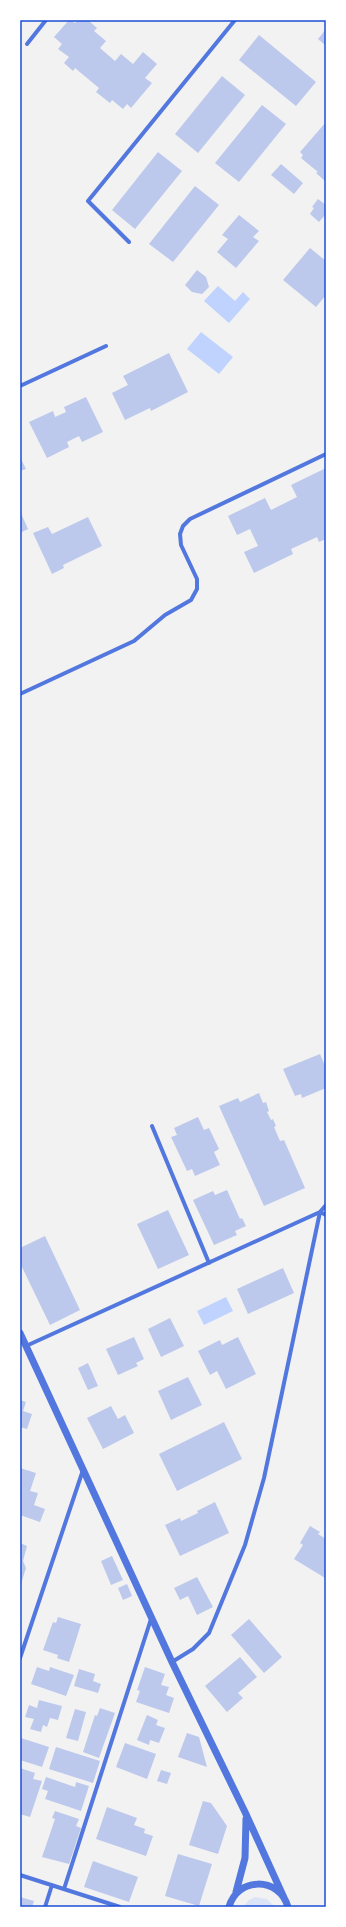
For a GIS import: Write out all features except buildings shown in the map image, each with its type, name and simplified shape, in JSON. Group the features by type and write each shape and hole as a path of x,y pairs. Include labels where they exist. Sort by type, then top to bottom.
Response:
{"street":[{"path":"27,44 46,20"},
{"path":"130,242 88,201 235,20"},
{"path":"20,386 106,346"},
{"path":"20,694 134,641 165,616 191,600 197,589 197,579 181,545 180,534 183,526 190,519 326,454"},
{"path":"152,1126 209,1263"},
{"path":"26,1346 320,1212 326,1205"},
{"path":"320,1212 326,1215"},
{"path":"172,1662 193,1649 209,1633 245,1545 261,1488 320,1212"},
{"path":"20,1333 151,1618 245,1812 286,1904"},
{"path":"20,1658 84,1470"},
{"path":"64,1889 151,1618"},
{"path":"229,1907 236,1892 245,1858 245,1812"},
{"path":"20,1875 120,1907"},
{"path":"236,1892 246,1886 263,1884 278,1891 286,1904"},
{"path":"45,1907 52,1885"}],"shaded area":[{"path":"255,1897 267,1899 275,1907 243,1907 249,1900"}],"water":[{"path":"218,286 235,301 243,292 250,299 229,323 204,301"},
{"path":"201,332 233,357 219,374 187,349"},
{"path":"226,1297 233,1311 204,1325 197,1311"}]}
